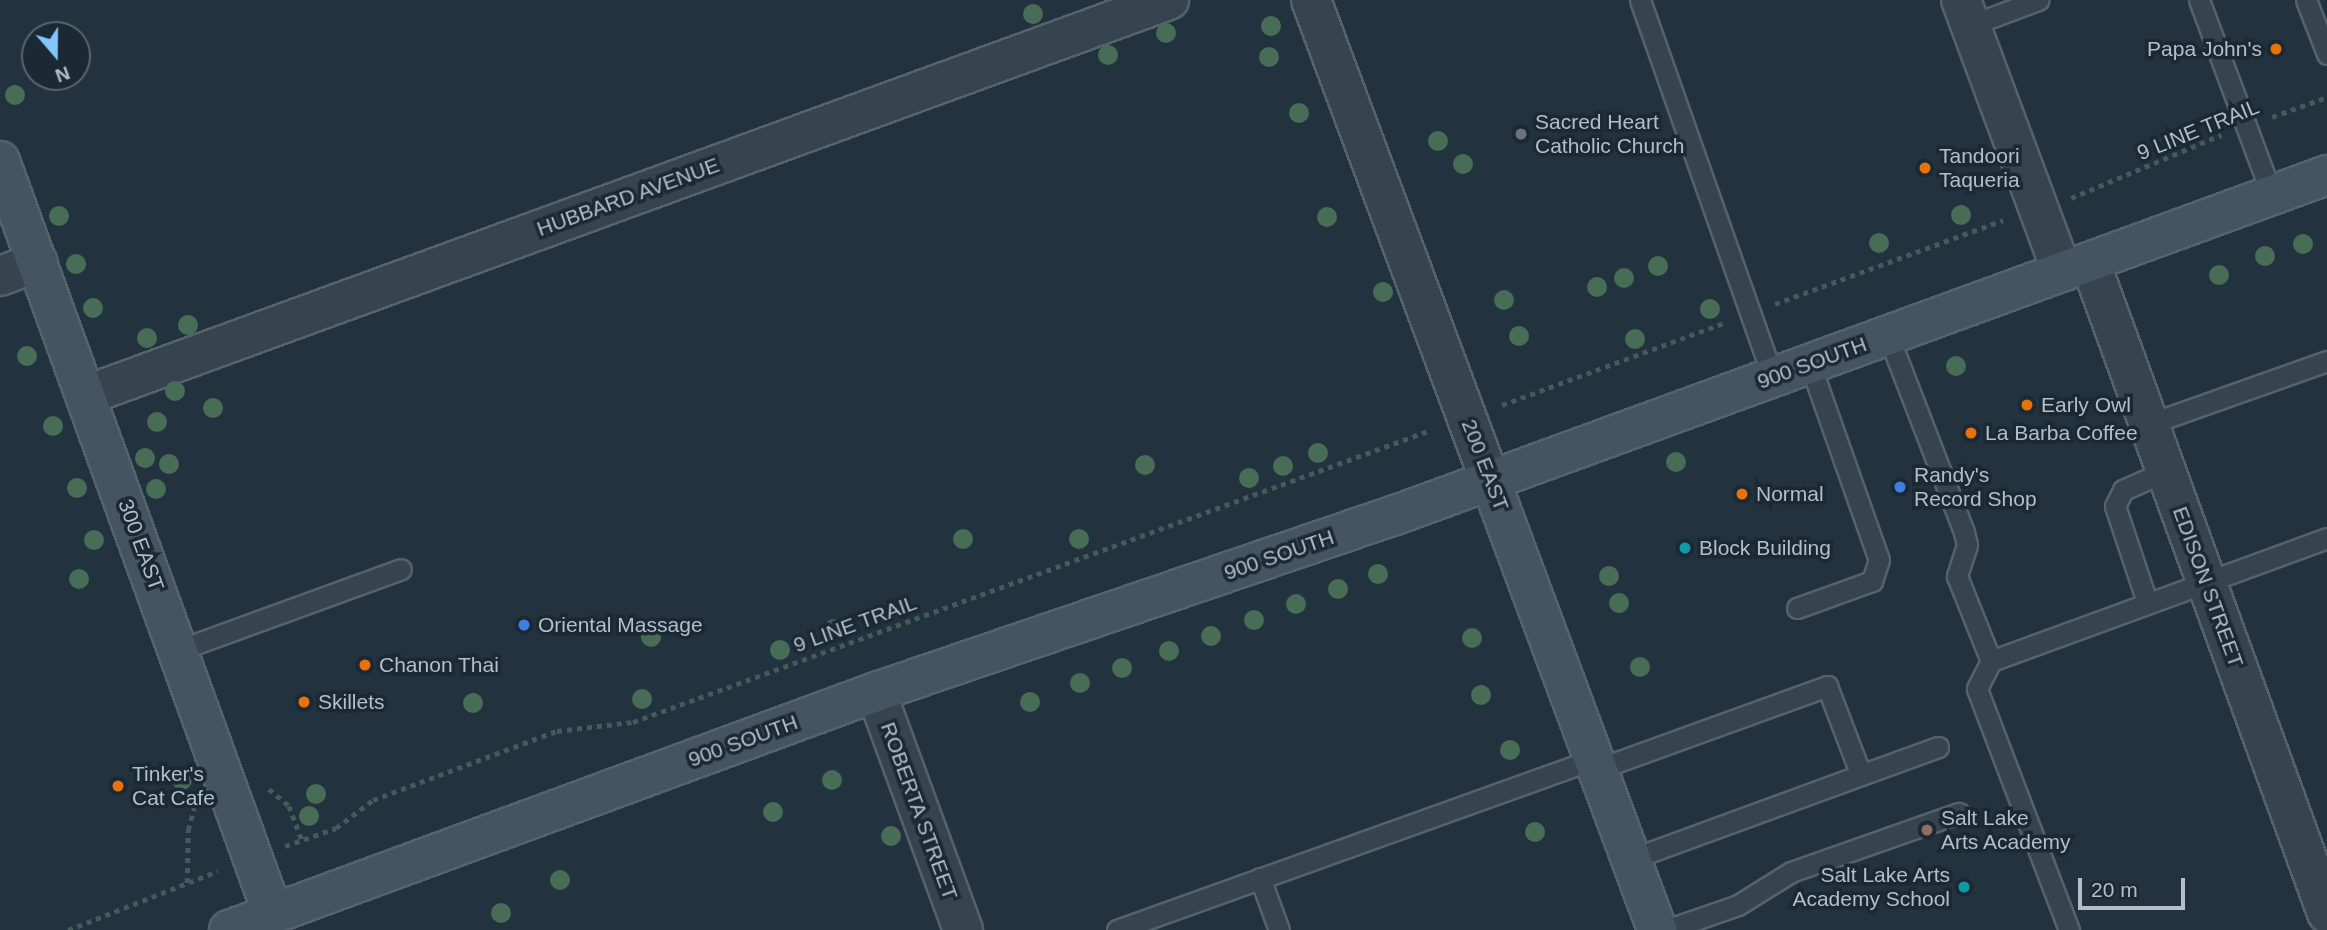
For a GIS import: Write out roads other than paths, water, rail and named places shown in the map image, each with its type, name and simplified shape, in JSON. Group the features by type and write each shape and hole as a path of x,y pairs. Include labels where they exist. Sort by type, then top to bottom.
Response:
{"street":[{"name":"HUBBARD AVENUE","path":"87,395 1169,0"},
{"name":"200 EAST","path":"1311,0 1657,930"},
{"name":"EDISON STREET","path":"1966,13 2076,267 2149,424 2327,913"},
{"name":"300 EAST","path":"0,161 276,922"},
{"name":"900 SOUTH","path":"229,930 276,922 876,692 1490,480 2327,176"},
{"path":"0,276 38,262"},
{"name":"ROBERTA STREET","path":"876,692 963,930"}],"lane":[{"path":"1640,0 1773,377"},
{"path":"1966,13 2038,0"},
{"path":"2199,0 2249,125 2273,195"},
{"path":"2306,0 2327,54"},
{"path":"1888,335 1964,532 1967,545 1957,576 1991,661"},
{"path":"2149,424 2327,361"},
{"path":"1797,608 1872,581 1880,560 1810,364"},
{"path":"2147,602 2115,506 2123,491 2166,471"},
{"path":"2069,930 1978,689 1991,661 2206,580 2327,538"},
{"path":"179,650 401,569"},
{"path":"1117,930 1260,878 1827,687 1861,775"},
{"path":"1631,859 1938,747"},
{"path":"1666,930 1738,905 1791,872 1959,813"},
{"path":"1260,878 1279,930"}],"place":[{"name":"Papa John's","path":"2276,49"},
{"name":"Sacred Heart Catholic Church","path":"1521,134"},
{"name":"Tandoori Taqueria","path":"1925,168"},
{"name":"Early Owl","path":"2027,405"},
{"name":"La Barba Coffee","path":"1971,433"},
{"name":"Randy's Record Shop","path":"1900,487"},
{"name":"Normal","path":"1742,494"},
{"name":"Block Building","path":"1685,548"},
{"name":"Oriental Massage","path":"524,625"},
{"name":"Chanon Thai","path":"365,665"},
{"name":"Skillets","path":"304,702"},
{"name":"Tinker's Cat Cafe","path":"118,786"},
{"name":"Salt Lake Arts Academy","path":"1927,830"},
{"name":"Salt Lake Arts Academy School","path":"1964,887"}]}
